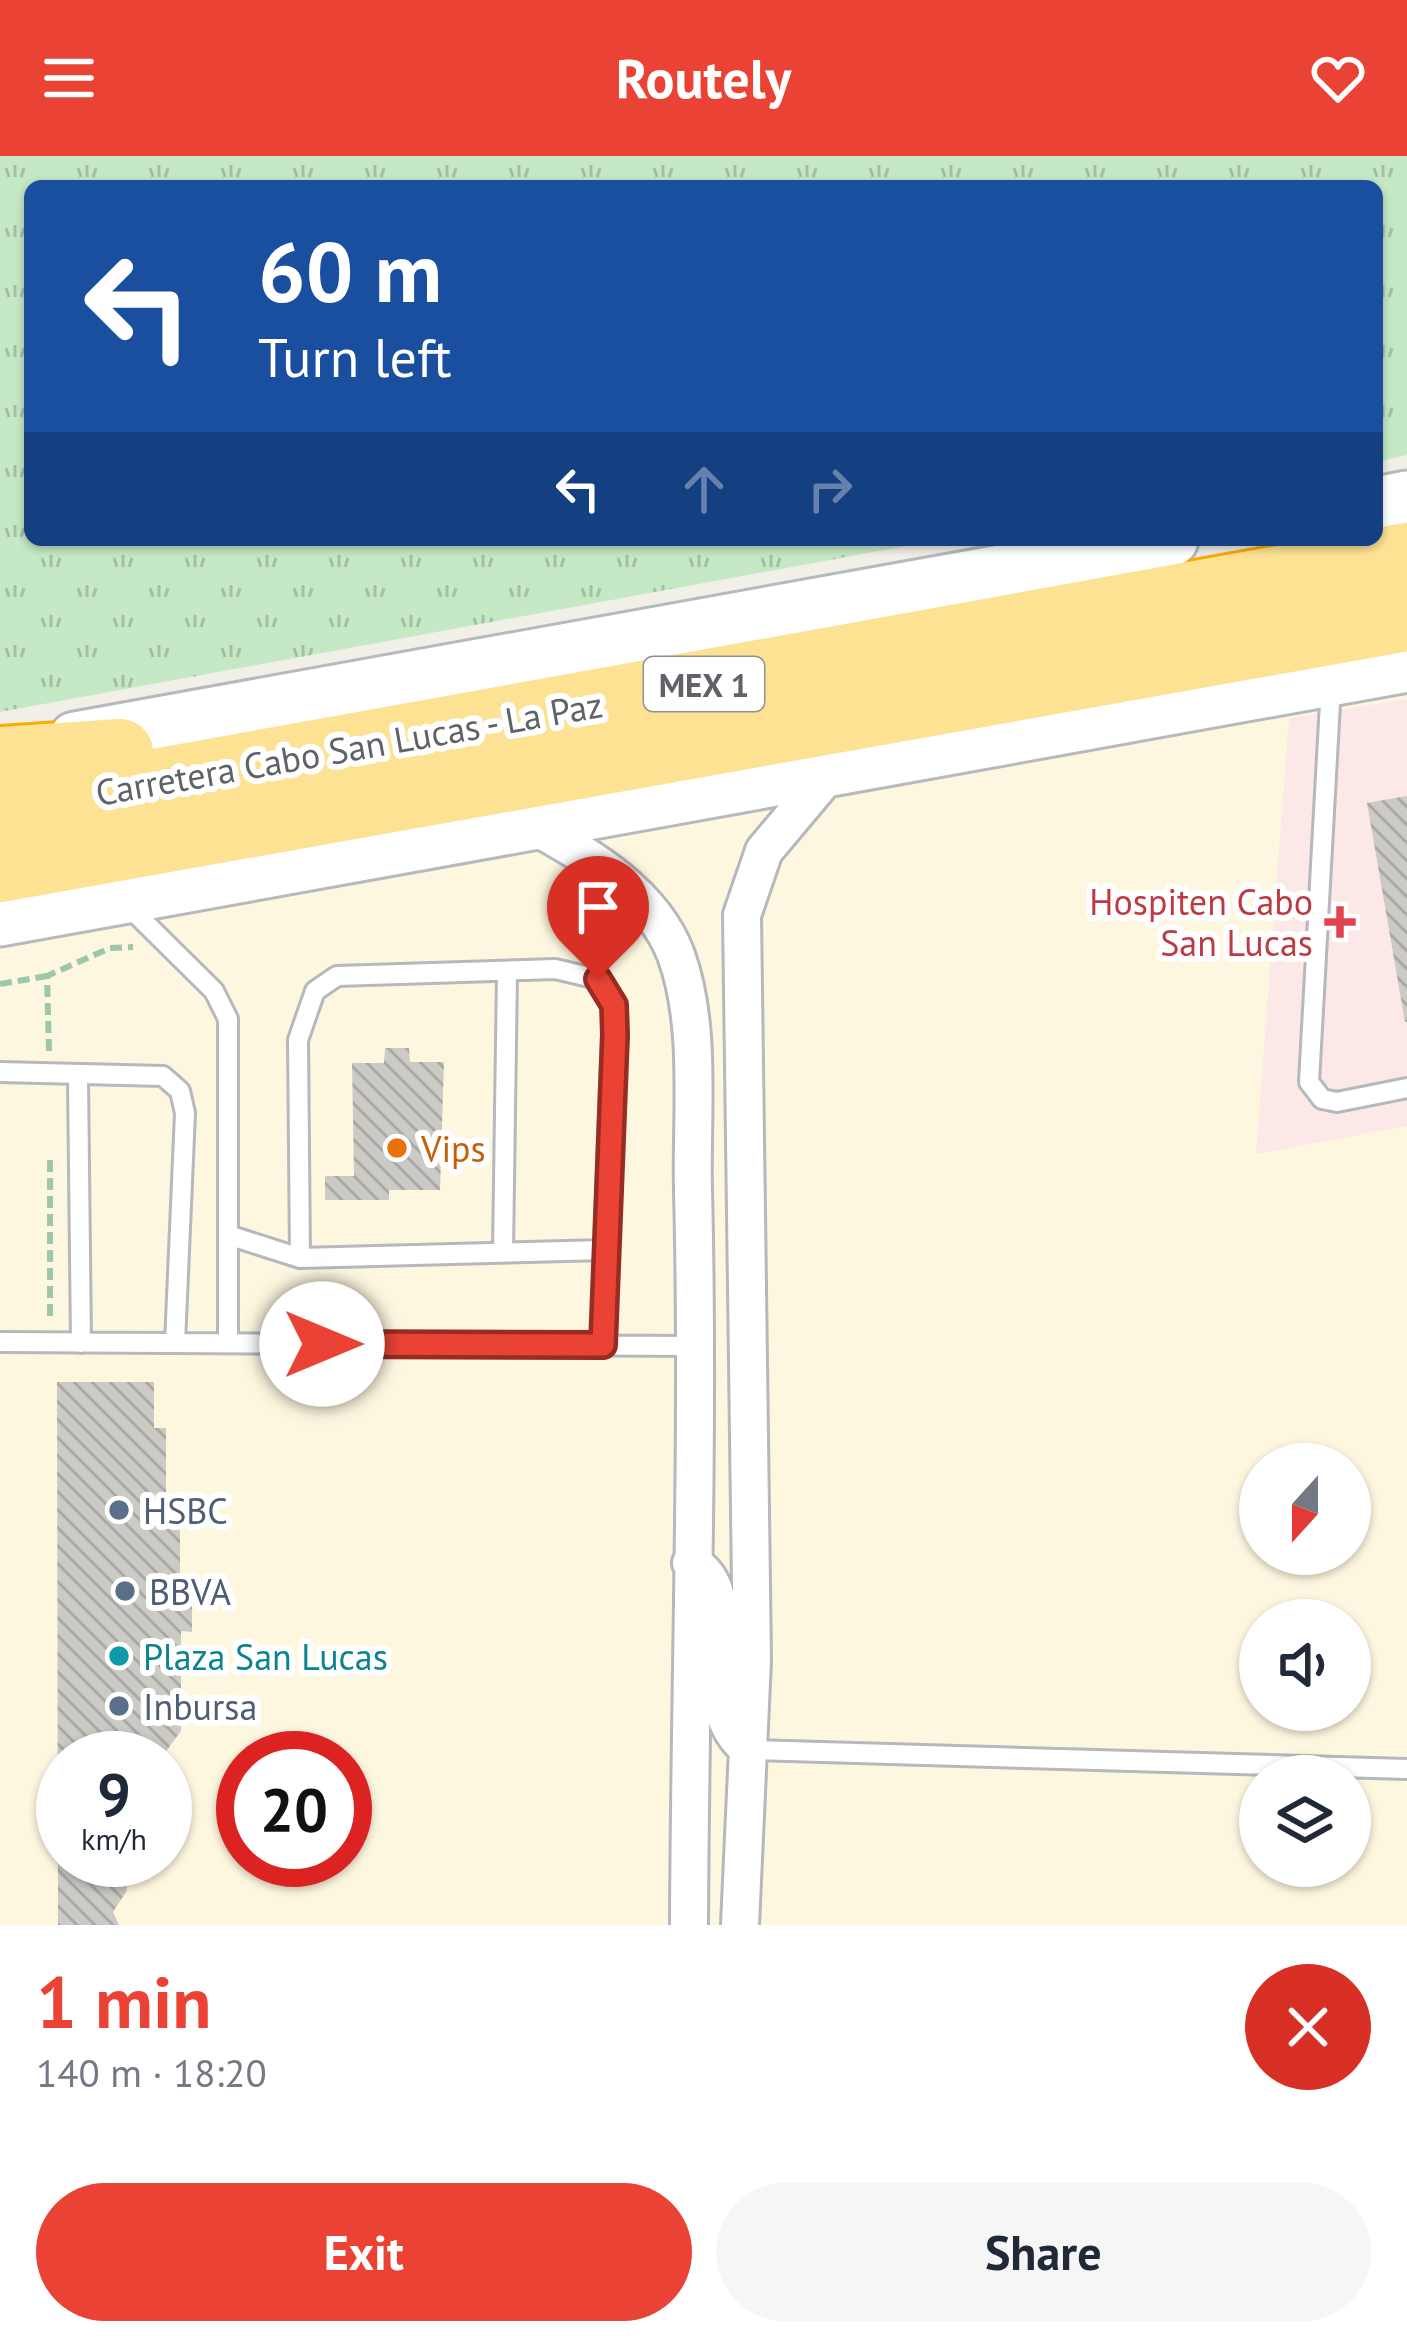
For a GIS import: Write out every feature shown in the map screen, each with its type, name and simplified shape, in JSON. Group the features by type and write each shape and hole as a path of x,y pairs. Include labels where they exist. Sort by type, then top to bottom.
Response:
{"highway":[{"path":"1174,568 1334,546"},
{"name":"Carretera Cabo San Lucas - La Paz","path":"0,811 447,731 1174,568 1407,556"},
{"name":"Carretera Cabo San Lucas - La Paz","path":"0,869 1407,618"},
{"path":"0,756 447,731"}],"main road":[{"path":"0,756 1174,568"},
{"path":"0,920 1407,666"}],"street":[{"path":"740,1925 750,1750 751,1370 742,914 764,851 832,770"},
{"path":"531,824 617,878 661,925 675,953 688,1021 694,1346 689,1925"},
{"path":"691,1563 705,1573 715,1593 722,1711 735,1738 750,1750"}],"lane":[{"path":"1331,681 1309,1082 1322,1099 1337,1102 1407,1088"},
{"path":"120,898 214,991 228,1019 228,1343"},
{"path":"503,1252 507,971"},
{"path":"300,1258 298,1040 315,992 337,976 575,971 598,979 614,1005 603,1345"},
{"path":"0,1072 78,1077 131,1071 164,1076 180,1091 185,1113 176,1343"},
{"path":"78,1077 81,1343"},
{"path":"228,1235 300,1258 604,1250"},
{"path":"0,1342 694,1346"},
{"path":"750,1750 1407,1769"}],"path":[{"path":"0,984 47,976 110,948 131,946 151,953"},
{"path":"47,976 50,1342"}],"shaded area":[{"path":"1407,688 1407,1925 0,1925 0,941"},
{"name":"Hospiten Cabo San Lucas","path":"1407,699 1407,1126 1256,1154 1289,718"}],"green space":[{"path":"0,156 1407,156 1407,455 1383,461 1383,180 24,180 24,546 906,546 0,712"}],"building":[{"name":"Hospiten Cabo San Lucas","path":"1407,796 1407,1022 1405,1022 1367,803"},
{"name":"Vips","path":"385,1048 409,1048 410,1062 444,1062 440,1190 389,1190 389,1200 325,1200 325,1176 354,1176 352,1063 384,1063"},
{"name":"Plaza San Lucas","path":"57,1382 154,1382 154,1428 166,1428 166,1510 180,1510 180,1595 192,1595 192,1632 181,1631 181,1731 58,1731"},
{"name":"Plaza San Lucas","path":"58,1887 127,1887 113,1912 119,1925 58,1925"}],"place":[{"name":"Hospiten Cabo San Lucas","path":"1340,922"},
{"name":"Vips","path":"397,1148"},
{"name":"HSBC","path":"119,1510"},
{"name":"BBVA","path":"125,1591"},
{"name":"Plaza San Lucas","path":"119,1656"},
{"name":"Inbursa","path":"119,1706"}],"route":[{"path":"322,1344 603,1345 615,1035 614,1005 598,979"}]}
